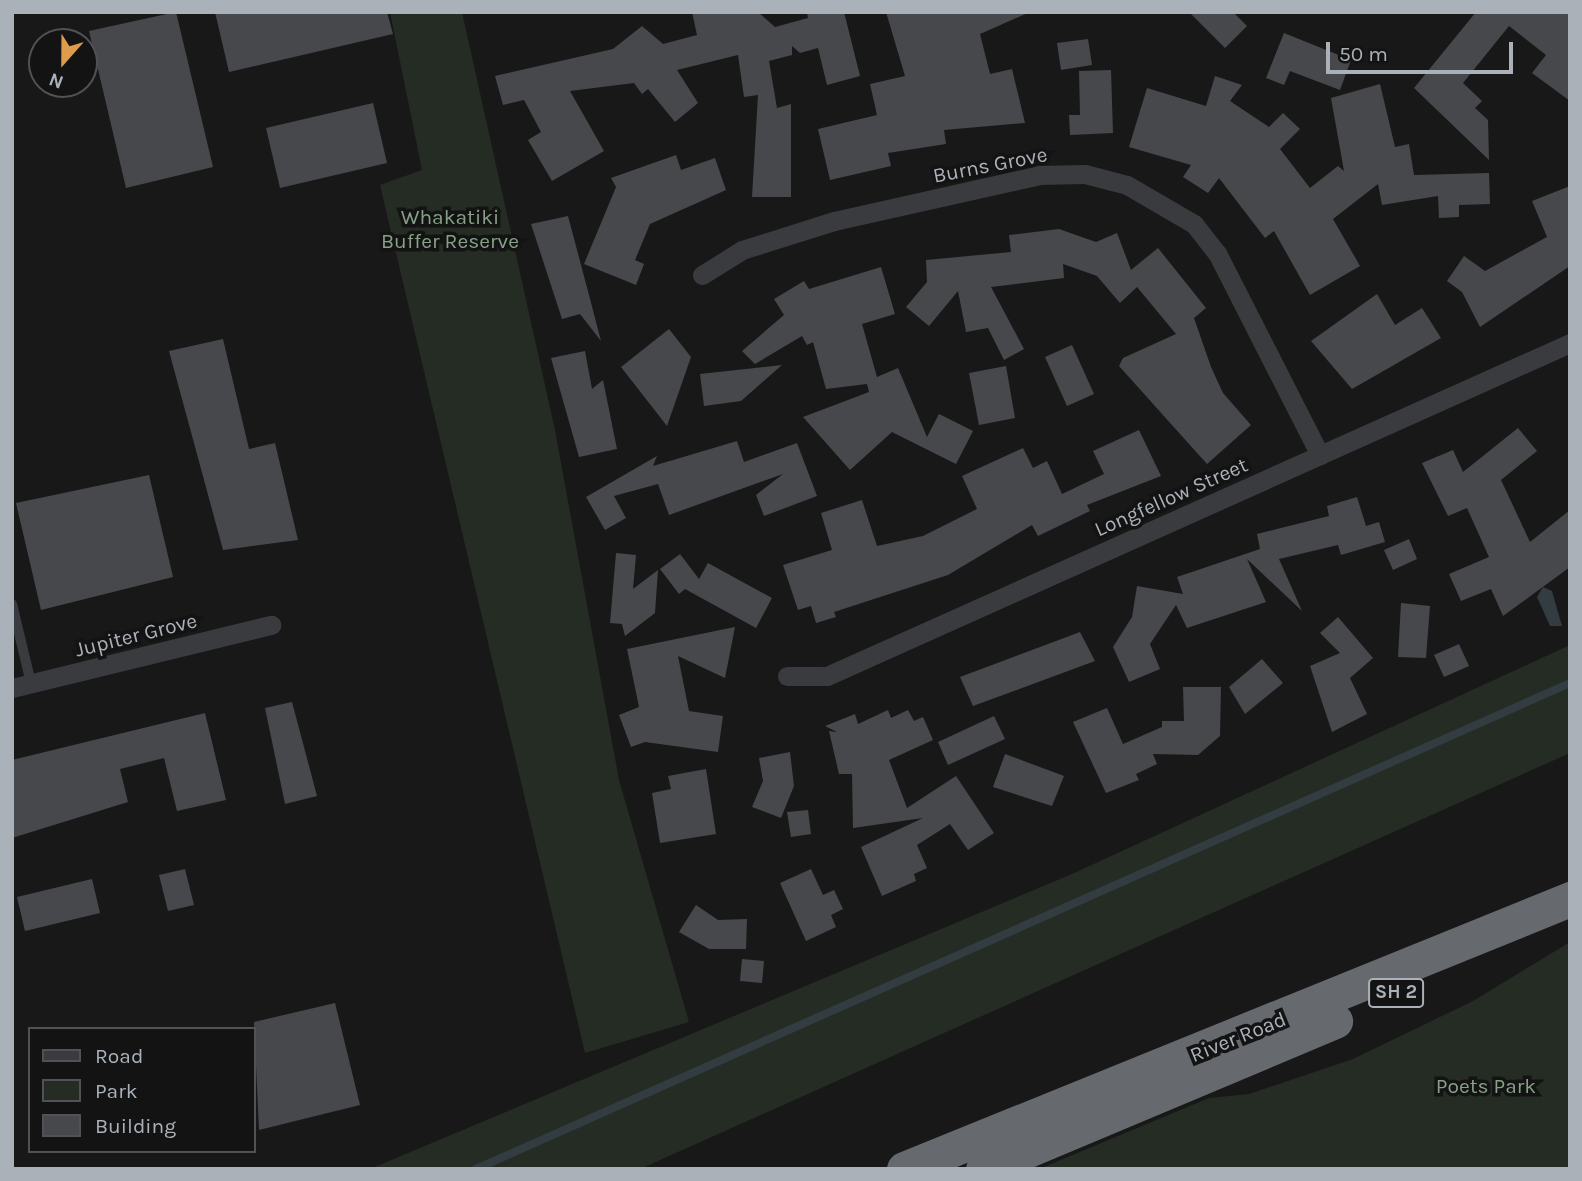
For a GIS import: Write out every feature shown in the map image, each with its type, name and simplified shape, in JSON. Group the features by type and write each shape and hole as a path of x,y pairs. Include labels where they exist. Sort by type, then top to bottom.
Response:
{"highway":[{"name":"River Road","path":"904,1169 1570,899"},
{"name":"River Road","path":"983,1169 1225,1072 1570,920"}],"street":[{"name":"Burns Grove","path":"702,275 742,250 834,221 1039,175 1085,174 1127,185 1194,224 1217,253 1320,455"},
{"name":"Longfellow Street","path":"786,676 827,676 1570,343"},
{"name":"Jupiter Grove","path":"22,686 271,625"}],"lane":[{"path":"12,604 22,686"}],"green space":[{"name":"Whakatiki Buffer Reserve","path":"390,12 462,12 555,430 619,780 689,1022 585,1053 380,185 422,170"},
{"path":"1570,645 1570,753 640,1169 370,1169 1072,874"},
{"name":"Poets Park","path":"1570,942 1570,1169 1039,1169 1209,1098 1249,1094 1353,1059 1473,1001"}],"shaded area":[{"path":"1543,587 1552,591 1562,626 1550,626 1537,597"}],"building":[{"path":"176,12 213,167 126,188 98,69 98,29"},
{"path":"215,12 387,12 393,34 229,72"},
{"path":"692,12 758,12 775,27 808,18 807,12 844,12 860,76 827,85 818,48 800,53 792,46 792,55 769,61 777,108 791,104 791,197 752,197 758,95 744,97 738,55 677,70 698,103 675,122 648,89 642,94 634,83 570,91 604,151 552,181 528,140 541,132 524,100 503,105 495,76 613,49 642,26 663,44 697,35"},
{"path":"886,12 1030,12 980,34 990,74 1012,69 1025,123 944,130 946,144 888,153 891,166 830,180 818,129 877,115 870,84 905,76"},
{"path":"1189,12 1233,12 1247,26 1225,48"},
{"path":"1476,12 1570,12 1570,101 1532,73 1546,55 1509,26 1463,83 1482,101 1475,108 1488,120 1489,160 1414,88"},
{"path":"1284,33 1351,60 1340,90 1290,71 1284,85 1266,78"},
{"path":"1088,39 1092,65 1061,70 1057,43"},
{"path":"1111,70 1113,133 1070,135 1069,115 1080,115 1079,71"},
{"path":"1215,76 1242,85 1230,101 1269,127 1283,113 1300,129 1280,149 1310,188 1338,166 1344,171 1331,98 1380,84 1395,147 1409,144 1414,175 1489,173 1490,204 1459,205 1459,217 1439,218 1438,196 1382,205 1378,184 1333,219 1360,266 1310,295 1274,231 1265,238 1219,178 1208,193 1183,177 1191,165 1129,147 1147,88 1206,106"},
{"path":"373,103 387,163 280,188 266,128"},
{"path":"676,155 681,170 715,158 726,190 650,224 635,260 644,264 636,285 584,264 616,187 611,178"},
{"path":"1570,186 1570,266 1480,327 1462,292 1447,281 1464,256 1485,271 1547,237 1532,201"},
{"path":"568,216 601,341 580,314 562,319 531,224"},
{"path":"1059,229 1096,242 1117,233 1131,270 1158,248 1206,308 1194,318 1211,367 1223,393 1251,425 1207,464 1119,366 1123,358 1176,334 1137,287 1120,303 1097,276 1063,264 1064,278 991,287 1024,349 1004,360 988,328 966,332 958,291 929,326 906,307 927,282 926,260 1011,252 1009,235"},
{"path":"881,267 895,314 862,324 877,377 898,368 927,437 939,414 973,431 956,464 892,432 850,470 803,417 869,392 867,384 826,389 813,342 807,345 802,336 755,364 742,351 784,315 774,299 804,281 809,289"},
{"path":"1377,294 1395,325 1422,308 1441,338 1352,389 1311,341"},
{"path":"669,329 691,357 667,426 621,367"},
{"path":"223,339 249,449 275,443 298,540 223,550 169,351"},
{"path":"1072,345 1094,394 1067,406 1045,357"},
{"path":"585,351 592,389 603,380 617,449 579,457 551,358"},
{"path":"782,365 741,401 704,406 700,374"},
{"path":"1006,366 1015,418 979,425 969,373"},
{"path":"1518,428 1537,451 1501,480 1530,542 1570,510 1570,567 1503,616 1491,589 1461,601 1449,574 1489,557 1467,508 1448,516 1422,463 1453,450 1463,472"},
{"path":"1139,430 1161,476 1087,505 1090,511 1038,536 1032,525 948,575 834,612 836,617 816,623 811,606 798,610 783,565 832,550 821,513 862,500 877,546 923,536 977,509 962,476 1023,448 1033,468 1047,461 1062,494 1104,474 1093,451"},
{"path":"737,441 744,462 797,443 817,496 764,516 756,495 783,474 669,515 658,484 614,496 626,518 605,530 586,497 657,456 653,466"},
{"path":"149,475 173,577 41,610 16,503"},
{"path":"1357,497 1366,526 1379,522 1385,542 1341,555 1338,545 1279,559 1302,611 1247,559 1266,602 1187,628 1176,605 1150,644 1160,669 1129,682 1113,647 1132,617 1137,586 1183,594 1177,577 1260,549 1257,534 1329,516 1327,506"},
{"path":"1409,539 1417,559 1393,570 1384,550"},
{"path":"616,553 636,555 633,589 658,570 655,613 625,636 622,624 610,623"},
{"path":"680,554 699,579 708,563 772,598 756,628 685,589 679,594 660,569"},
{"path":"1401,603 1430,606 1426,658 1398,657"},
{"path":"1338,617 1373,658 1350,678 1367,714 1332,732 1310,666 1340,653 1320,633"},
{"path":"735,627 725,678 678,656 689,711 723,716 718,752 645,742 631,747 619,715 639,707 627,649"},
{"path":"1080,632 1095,661 973,706 960,677"},
{"path":"1459,644 1469,666 1444,677 1434,655"},
{"path":"1262,659 1283,683 1245,714 1229,687"},
{"path":"1183,687 1221,687 1220,736 1198,755 1153,754 1157,764 1136,774 1139,780 1106,793 1073,722 1107,708 1123,744 1162,727 1162,721 1184,721"},
{"path":"292,702 317,796 285,804 265,708"},
{"path":"888,710 891,718 908,710 914,721 923,717 933,740 889,760 907,808 956,776 994,833 968,850 950,824 917,845 927,868 914,874 916,881 882,896 861,847 923,818 853,828 852,774 839,774 829,731 837,732 825,726 855,714 858,724"},
{"path":"205,713 226,800 177,811 164,758 120,769 128,802 12,838 12,760"},
{"path":"994,716 1005,739 948,765 938,742"},
{"path":"790,752 794,786 781,818 752,807 763,781 759,758"},
{"path":"1005,754 1064,776 1052,806 993,787"},
{"path":"706,769 716,834 660,843 652,793 671,789 668,776"},
{"path":"808,810 811,834 791,837 787,812"},
{"path":"185,869 194,905 168,911 159,875"},
{"path":"811,869 823,895 834,890 843,909 831,915 836,927 806,941 780,883"},
{"path":"92,879 100,913 25,931 17,897"},
{"path":"696,905 718,920 747,919 746,949 709,949 679,932"},
{"path":"742,959 764,961 762,983 740,981"},
{"path":"335,1003 360,1105 259,1130 254,1022"}],"waterway":[{"path":"476,1169 1570,683"}]}
